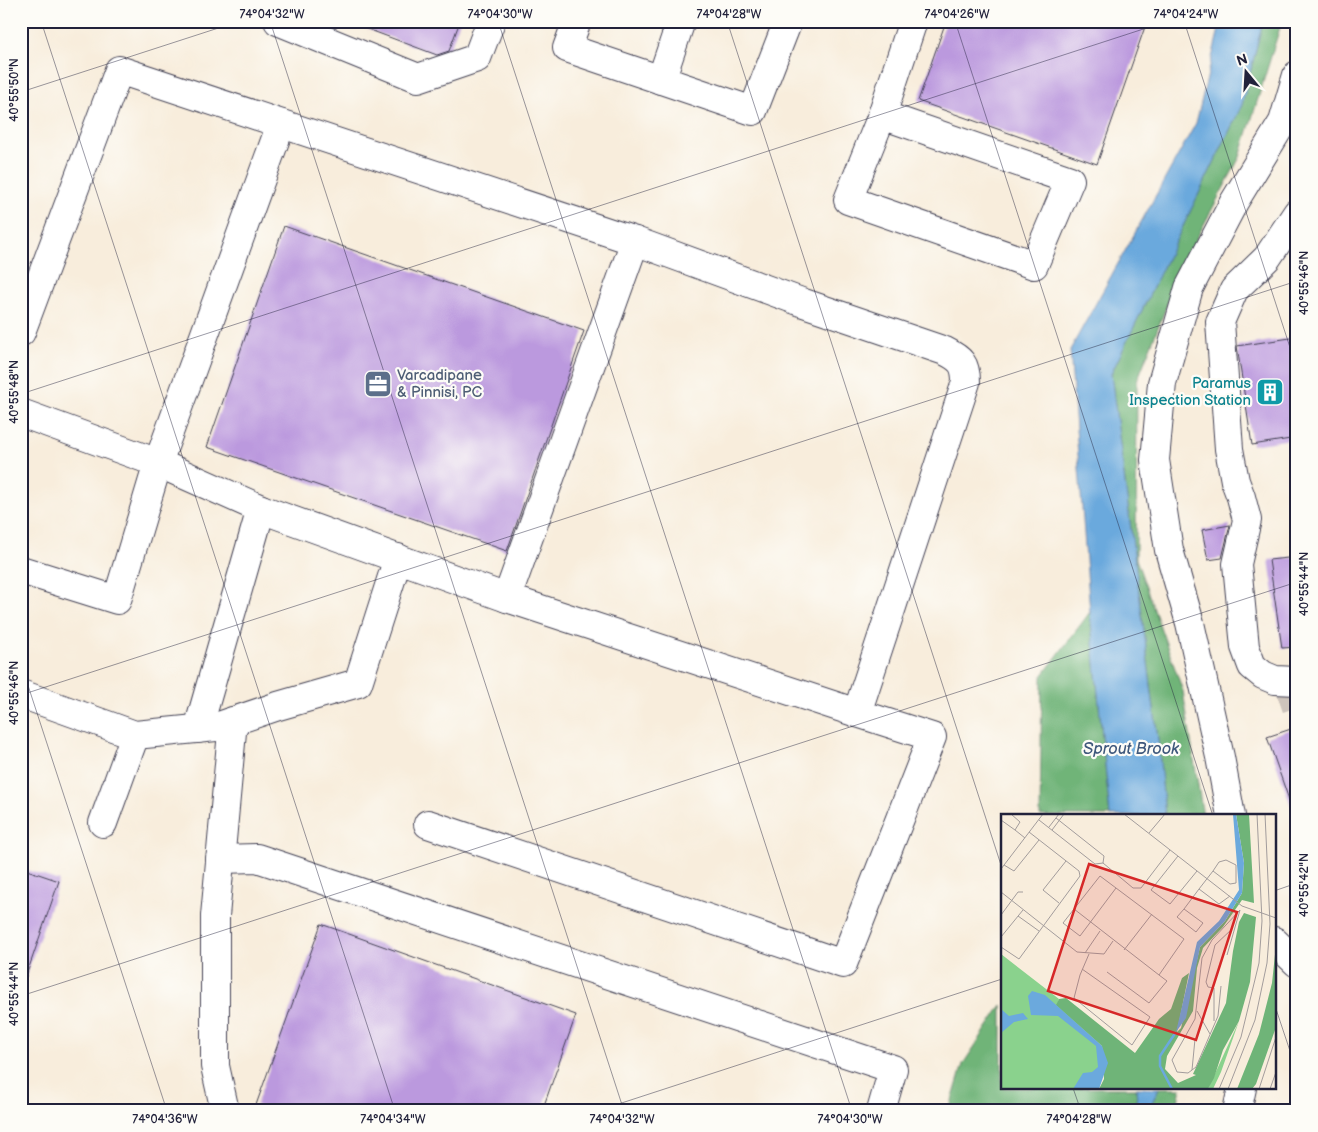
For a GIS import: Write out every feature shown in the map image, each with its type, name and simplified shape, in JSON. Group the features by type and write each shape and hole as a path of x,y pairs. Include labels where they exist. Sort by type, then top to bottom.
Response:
{"street":[{"path":"278,21 418,78 477,58 491,21"},
{"path":"577,21 567,48 753,111 788,21"},
{"path":"661,80 681,21"},
{"path":"882,115 1070,180 1034,265 848,200 882,115 913,21"},
{"path":"21,332 119,70 635,242 794,300 945,351 958,358 966,370 966,382 857,713"},
{"path":"1231,814 1192,632 1169,550 1155,460 1156,441 1162,383 1189,288 1234,202 1283,122 1297,75"},
{"path":"21,570 117,600 158,463 281,124"},
{"path":"1297,213 1267,258 1234,290 1220,322 1229,449 1235,481 1242,497 1247,520 1237,564 1245,647 1252,666 1263,675 1275,680 1297,681"},
{"path":"507,598 635,242"},
{"path":"21,413 158,463 261,509 507,598 932,737 843,964 428,824"},
{"path":"198,729 261,509"},
{"path":"21,694 135,735 216,727 278,706 358,683 398,558"},
{"path":"225,1111 215,1066 215,916 233,721"},
{"path":"103,823 135,735"},
{"path":"220,859 257,858 893,1069 881,1111"},
{"path":"1276,944 1297,963"},
{"path":"1237,1111 1242,1090"}],"green space":[{"path":"1263,21 1282,21 1240,157 1184,262 1137,381 1136,559 1183,691 1203,814 1165,814 1158,740 1111,374 1242,105"},
{"path":"1090,612 1110,814 1040,814 1042,676"},
{"path":"1001,1007 1001,1090 1136,1090 1138,1111 949,1111 963,1064"},
{"path":"1158,1090 1181,1090 1176,1111 1148,1111"}],"water":[{"name":"Sprout Brook","path":"1221,21 1263,21 1242,105 1111,374 1158,740 1165,814 1110,814 1090,612 1070,350 1196,123"},
{"path":"1136,1090 1158,1090 1148,1111 1138,1111"}],"building":[{"path":"354,21 460,21 449,51 437,55 354,24"},
{"path":"946,21 1147,21 1097,164 918,101"},
{"path":"284,226 584,331 507,551 207,447"},
{"name":"Paramus Inspection Station","path":"1297,337 1297,438 1252,445 1237,346"},
{"path":"1230,525 1222,558 1208,560 1202,530"},
{"path":"1297,557 1297,647 1282,648 1269,560"},
{"path":"1297,727 1297,810 1293,811 1267,737"},
{"path":"21,868 59,881 25,979 21,978"},
{"path":"321,924 576,1015 542,1111 273,1111 256,1105"}],"tunnel":[{"path":"1287,681 1297,710"}],"place":[{"name":"Varcadipane & Pinnisi, PC","path":"378,384"},
{"name":"Paramus Inspection Station","path":"1270,392"}]}
